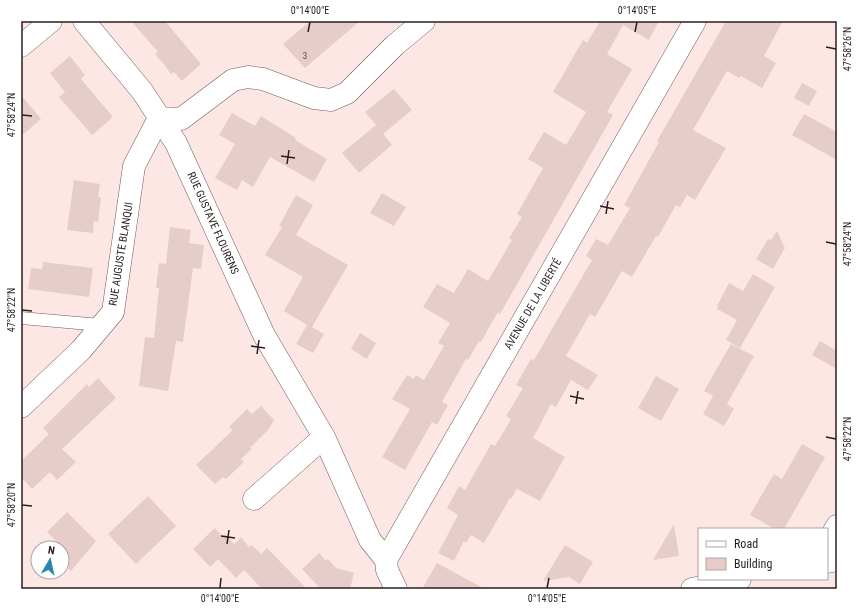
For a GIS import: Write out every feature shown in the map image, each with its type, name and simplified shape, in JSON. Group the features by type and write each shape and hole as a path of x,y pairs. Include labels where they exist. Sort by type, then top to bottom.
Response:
{"street":[{"path":"21,46 50,21"},
{"name":"RUE GUSTAVE FLOURENS","path":"84,21 142,91 180,150 264,334 324,437 370,540 386,560"},
{"path":"159,118 181,119 233,80 248,77 263,79 314,98 331,100 347,93 395,45 424,21"},
{"name":"AVENUE DE LA LIBERTÉ","path":"386,560 695,21"},
{"name":"RUE AUGUSTE BLANQUI","path":"21,407 81,350 113,312 134,166 159,118"},
{"path":"254,499 324,437"},
{"path":"828,541 837,526"},
{"path":"386,560 387,570 396,589"},
{"path":"692,589 735,580"}],"lane":[{"path":"21,318 101,325"}],"building":[{"path":"131,21 165,21 201,64 182,81 174,72 171,74 155,54 158,52"},
{"path":"310,21 360,21 305,68 283,44"},
{"path":"600,21 659,21 649,40 623,25 607,54 632,69 607,112 613,115 500,314 498,312 481,342 479,341 468,360 466,359 442,402 448,405 437,425 432,422 405,470 382,457 410,409 392,399 407,375 414,379 416,375 424,380 444,346 438,343 450,323 423,307 437,284 454,293 468,269 488,281 512,240 509,238 522,217 517,214 543,168 528,159 544,132 566,145 586,112 553,92 583,40 587,43"},
{"path":"726,21 783,21 764,56 776,63 762,88 741,76 739,78 727,71 693,130 726,148 695,200 687,195 680,207 676,205 658,237 656,236 632,277 622,271 595,317 590,314 566,356 598,375 588,390 571,380 556,407 551,404 533,438 565,457 540,501 517,489 511,499 510,498 484,543 471,535 466,543 464,541 454,561 438,553 458,515 447,508 459,486 465,490 491,444 495,446 511,419 506,416 523,388 516,385 531,359 534,360 592,260 586,256 596,239 608,245 630,208 624,205 659,142 657,141"},
{"path":"70,56 85,75 81,79 113,117 92,135 59,97 65,92 50,73"},
{"path":"802,83 817,91 809,106 794,98"},
{"path":"394,89 412,110 383,134 392,145 359,173 342,153 376,125 365,112"},
{"path":"21,95 41,119 21,136"},
{"path":"232,113 255,126 261,116 296,138 295,140 327,159 314,182 270,157 253,187 242,180 237,190 215,178 235,144 219,135"},
{"path":"804,114 837,132 837,160 792,135"},
{"path":"74,180 100,184 98,197 101,197 98,222 94,221 93,233 67,230"},
{"path":"382,193 406,207 394,226 370,213"},
{"path":"296,195 313,205 296,235 348,265 312,327 324,334 313,353 296,344 307,325 284,311 303,277 265,255 282,227 279,226"},
{"path":"170,227 191,230 189,243 204,245 201,269 193,268 183,342 176,341 168,391 139,386 145,337 154,338 159,288 156,288 159,263 166,264"},
{"path":"777,231 785,248 773,269 756,259 768,239 771,240"},
{"path":"43,262 93,268 89,297 28,289 31,268 42,269"},
{"path":"753,274 775,287 740,348 726,340 737,320 717,309 717,306 729,283 743,291"},
{"path":"360,333 376,343 367,359 351,349"},
{"path":"820,341 837,351 837,369 812,355"},
{"path":"731,344 754,356 727,404 734,409 724,426 703,414 713,396 704,391"},
{"path":"656,376 679,389 661,421 638,408"},
{"path":"98,378 116,398 62,449 76,462 57,480 50,472 32,489 21,477 21,461 49,434 43,428 87,384 89,387"},
{"path":"261,406 274,420 269,429 250,448 252,449 241,459 244,462 226,479 223,477 215,484 196,465 233,430 229,427 247,409 252,414"},
{"path":"802,444 825,457 785,528 773,528 750,515 774,474 782,479"},
{"path":"148,496 176,526 136,564 108,534"},
{"path":"67,512 96,541 71,571 70,540 55,540 47,532"},
{"path":"674,524 679,556 653,560"},
{"path":"215,528 223,537 225,534 234,544 241,537 249,547 252,545 261,554 267,548 307,589 262,589 244,570 236,578 218,559 210,567 193,549"},
{"path":"565,545 593,562 580,584 569,577 543,581"},
{"path":"319,553 326,561 328,559 336,568 354,573 350,589 321,589 302,569"},
{"path":"437,563 485,589 422,589"}]}
